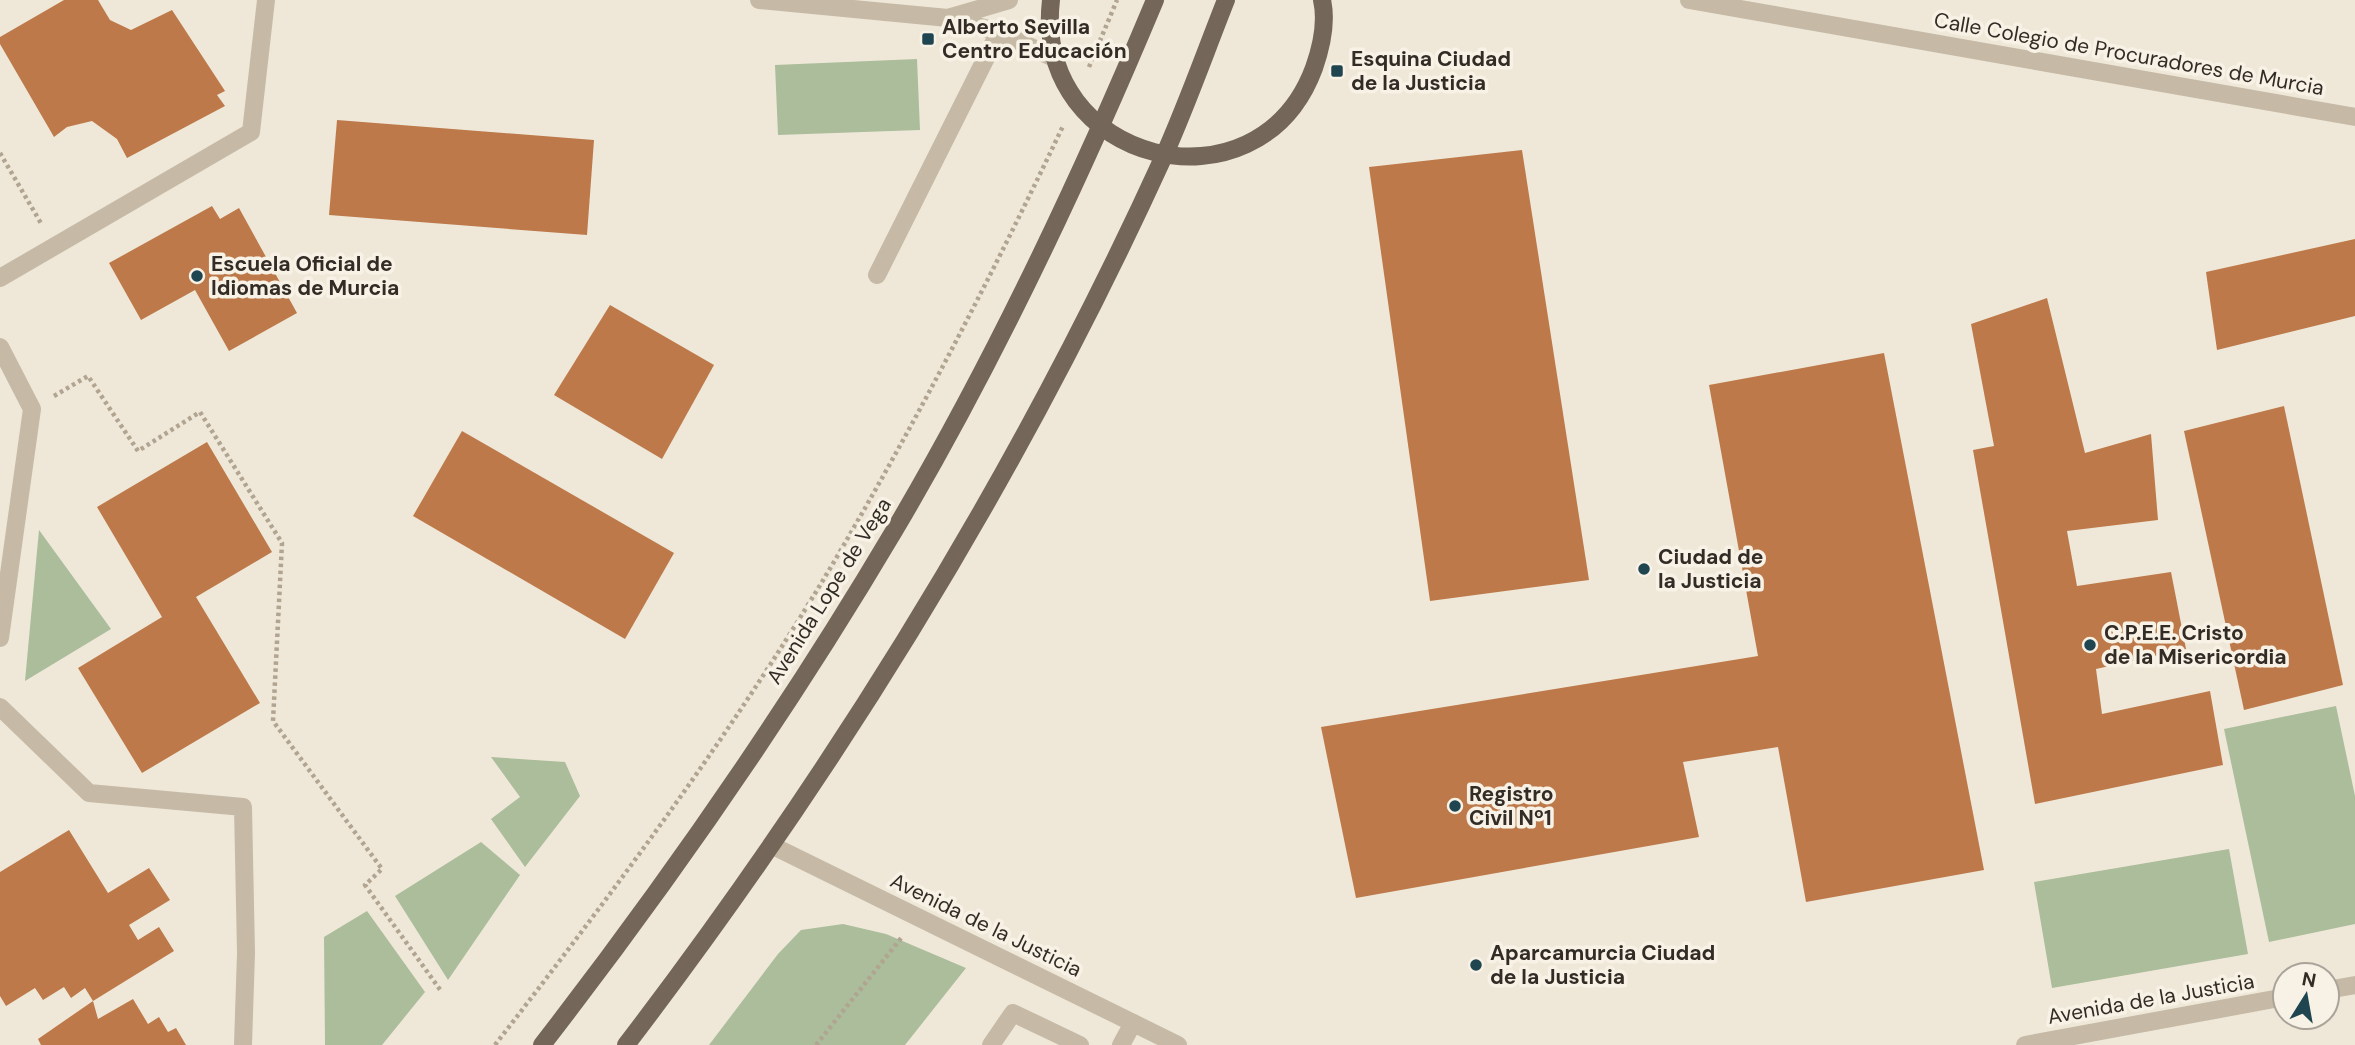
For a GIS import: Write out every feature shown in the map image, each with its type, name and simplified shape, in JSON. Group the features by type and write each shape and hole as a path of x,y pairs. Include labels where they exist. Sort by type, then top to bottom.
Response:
{"main road":[{"path":"1051,0 1048,23 1054,58 1075,101 1101,128 1130,146 1164,156 1206,156 1246,144 1281,121 1307,87 1321,48 1324,2"},
{"name":"Avenida Lope de Vega","path":"542,1045 678,863 836,626 895,529 965,400 1101,128 1155,0"},
{"path":"626,1045 774,846 960,548 1073,344 1164,156 1226,0"}],"street":[{"path":"0,278 251,132 266,0"},
{"path":"759,0 948,18 999,32 1054,58"},
{"path":"948,18 1009,0"},
{"name":"Calle Colegio de Procuradores de Murcia","path":"1689,0 2355,117"},
{"path":"877,275 999,32"},
{"path":"0,347 32,409 0,638"},
{"path":"0,707 89,793 243,807 246,953 243,1045"},
{"name":"Avenida de la Justicia","path":"774,846 1133,1023 1148,1038 1178,1045"},
{"name":"Avenida de la Justicia","path":"2025,1045 2271,1001"},
{"path":"991,1045 1013,1013 1080,1045"},
{"path":"1121,1045 1133,1023"}],"path":[{"path":"495,1045 658,829 816,590 963,328 1075,101 1117,0"},
{"path":"0,153 54,246"},
{"path":"32,409 88,376 138,451 200,412 282,543 273,721 382,869 365,885 440,992"},
{"path":"816,1045 916,916"}],"green space":[{"path":"917,59 920,130 778,135 775,65"},
{"path":"39,530 111,629 25,681"},
{"path":"2336,706 2355,796 2355,924 2269,942 2224,729"},
{"path":"491,757 565,762 580,796 525,867 491,819 520,797"},
{"path":"481,842 520,875 448,980 395,896"},
{"path":"2229,849 2248,954 2052,988 2034,882"},
{"path":"367,911 425,992 382,1045 325,1045 324,937"},
{"path":"843,924 886,934 966,968 905,1045 709,1045 778,954 801,930"}],"building":[{"path":"64,0 98,0 110,20 131,30 172,10 225,91 217,95 225,106 127,158 117,139 92,121 67,127 54,137 0,44 0,37"},
{"path":"337,120 594,140 587,235 329,215"},
{"path":"1522,150 1589,580 1430,601 1369,167"},
{"name":"Escuela Oficial de Idiomas de Murcia","path":"212,206 220,219 239,208 297,313 229,351 195,290 141,320 109,263"},
{"path":"2355,239 2355,316 2217,350 2206,272"},
{"path":"2047,298 2085,453 2151,434 2158,520 2067,531 2077,586 2171,572 2186,649 2096,669 2102,714 2210,691 2223,765 2035,804 1973,450 1994,446 1971,324"},
{"path":"610,305 714,365 662,459 554,395"},
{"path":"1884,353 1984,870 1806,902 1778,747 1683,762 1699,837 1356,898 1321,727 1758,656 1709,385"},
{"path":"2284,406 2343,685 2244,710 2184,431"},
{"path":"462,431 674,553 625,639 413,516"},
{"path":"207,442 272,552 196,597 260,703 142,773 78,668 162,617 97,507"},
{"path":"69,830 108,893 149,868 170,900 129,925 138,940 159,927 174,951 93,1001 85,988 71,998 64,987 43,1000 35,988 6,1006 0,996 0,872"},
{"path":"133,999 148,1024 159,1017 168,1032 176,1028 186,1045 41,1045 38,1039 93,1001 98,1019"}],"place":[{"name":"Alberto Sevilla Centro Educación","path":"928,39"},
{"name":"Esquina Ciudad de la Justicia","path":"1337,71"},
{"name":"Escuela Oficial de Idiomas de Murcia","path":"197,276"},
{"name":"Ciudad de la Justicia","path":"1644,569"},
{"name":"C.P.E.E. Cristo de la Misericordia","path":"2090,645"},
{"name":"Registro Civil Nº1","path":"1455,806"},
{"name":"Aparcamurcia Ciudad de la Justicia","path":"1476,965"}]}
